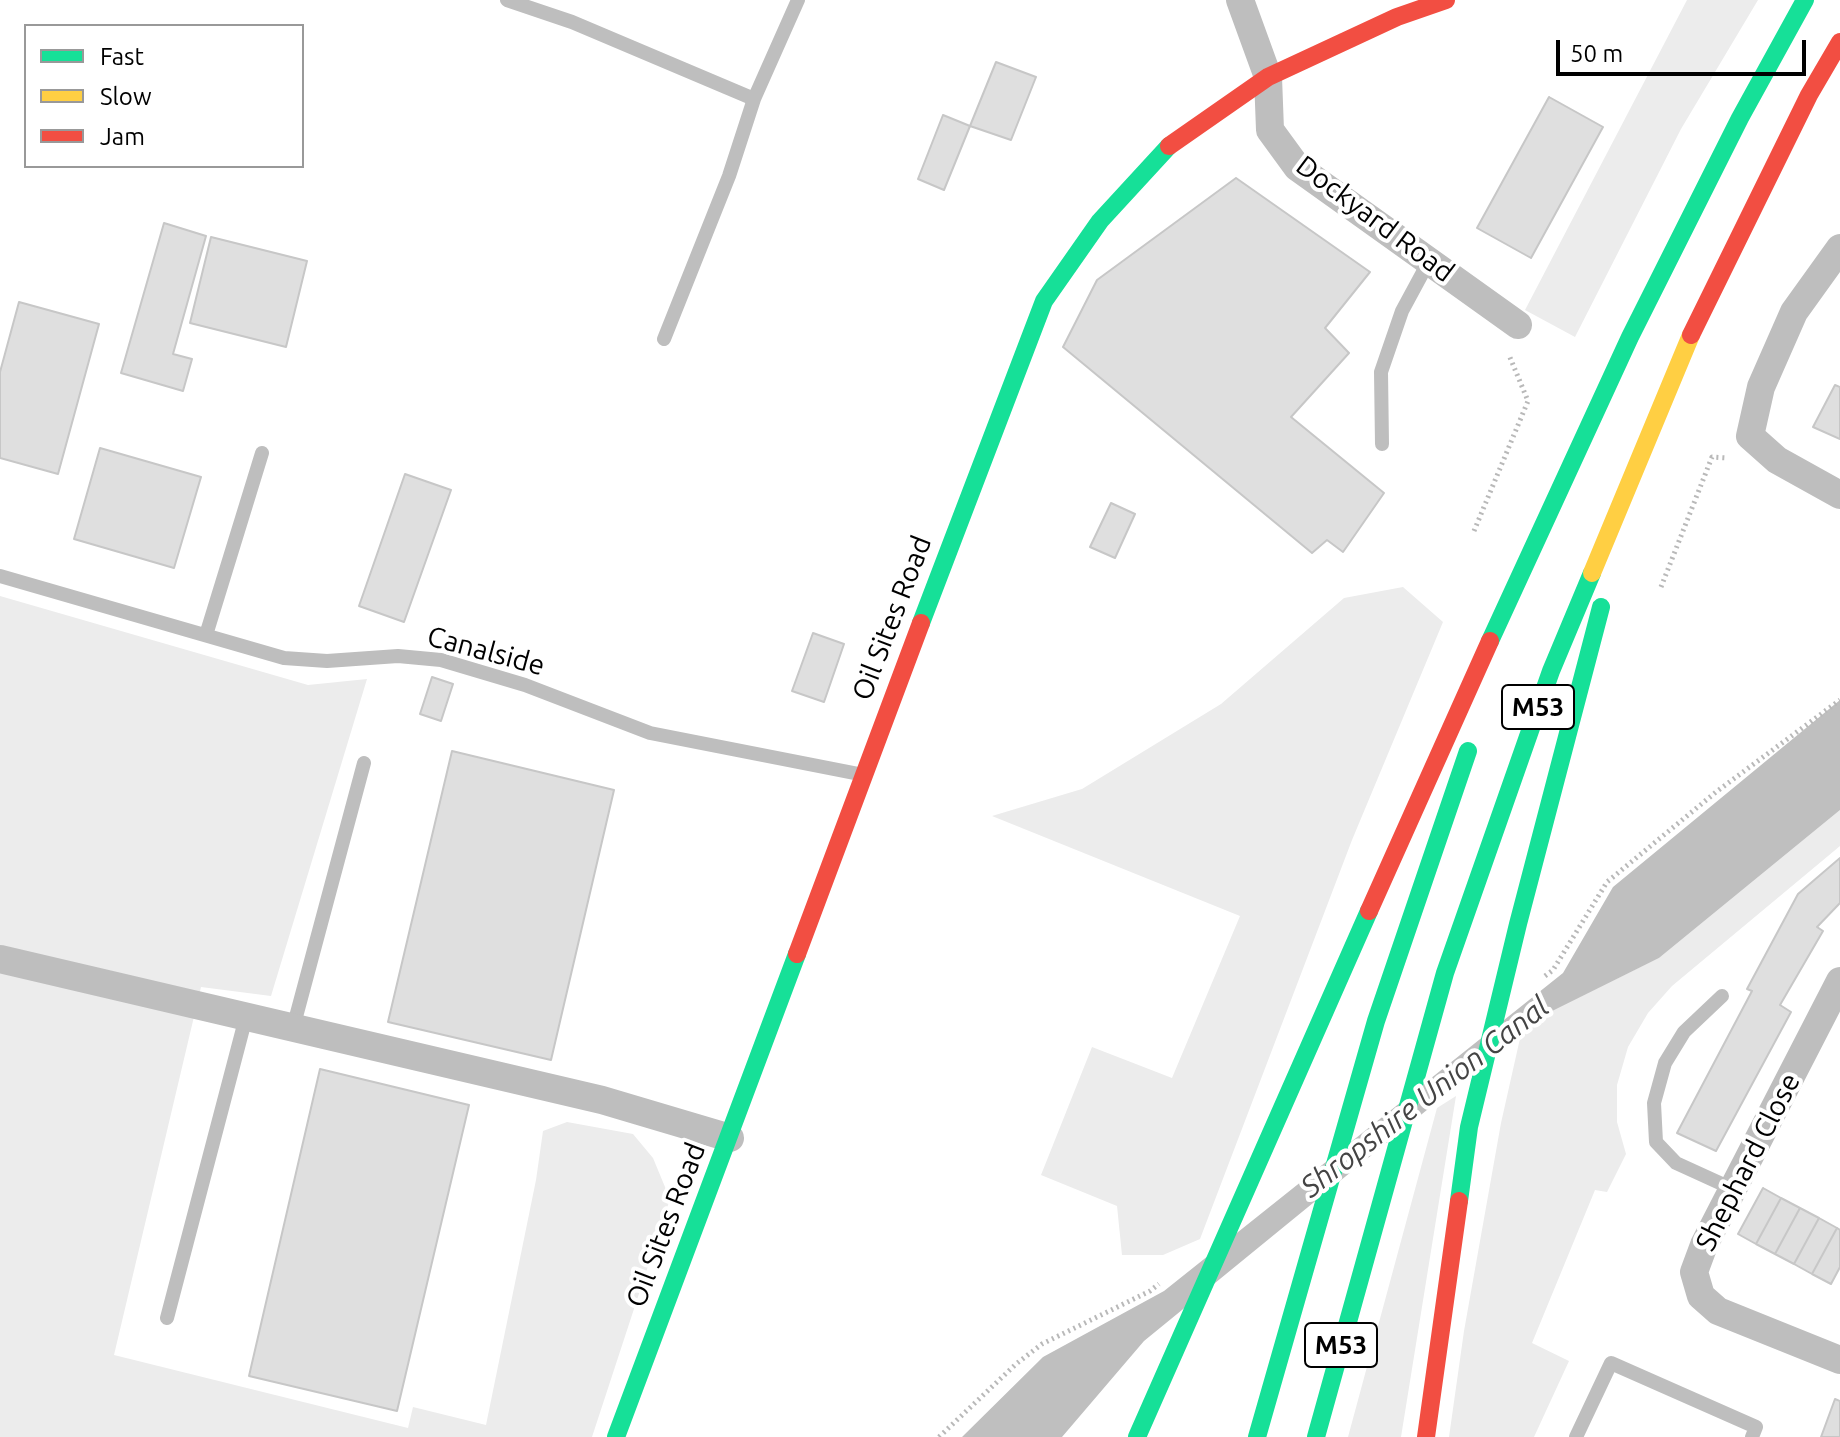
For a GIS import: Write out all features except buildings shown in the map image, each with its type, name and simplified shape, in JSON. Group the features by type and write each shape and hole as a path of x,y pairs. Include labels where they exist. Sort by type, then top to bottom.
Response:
{"main road":[{"name":"Oil Sites Road","path":"616,1437 1044,301 1100,221 1170,145 1268,77 1397,17 1446,0"},
{"name":"M53","path":"1494,675 1556,495 1630,337 1733,132 1805,0"},
{"name":"M53","path":"1316,1437 1445,973 1551,671 1700,312 1809,95 1840,42"},
{"path":"1426,1437 1469,1127 1518,924 1643,446"},
{"path":"1137,1437 1275,1119 1556,495"},
{"name":"M53","path":"1257,1437 1376,1021 1474,735"}],"street":[{"name":"Dockyard Road","path":"1240,0 1268,77 1270,130 1297,167 1507,316"},
{"path":"1838,256 1794,312 1761,387 1750,436 1777,460 1840,495"},
{"path":"0,959 602,1100 730,1138"},
{"name":"Shephard Close","path":"1838,1359 1718,1311 1701,1296 1694,1272 1704,1245 1840,981"}],"lane":[{"path":"507,0 572,22 754,99"},
{"path":"664,339 729,176 754,99 798,0"},
{"path":"1382,444 1381,372 1402,311 1429,261"},
{"path":"206,635 262,453"},
{"name":"Canalside","path":"0,576 284,658 327,661 398,656 441,660 525,685 650,733 863,775"},
{"path":"293,1028 364,763"},
{"path":"1722,996 1684,1032 1665,1063 1654,1103 1656,1142 1676,1163 1733,1189"},
{"path":"167,1318 246,1017"},
{"path":"1576,1437 1611,1363 1756,1427 1752,1437"}],"path":[{"path":"1474,531 1528,401 1500,335 1507,316"},
{"path":"1661,587 1712,457 1777,460"}],"shaded area":[{"path":"1687,0 1758,0 1681,129 1575,337 1525,310"},
{"path":"1403,587 1443,622 1352,840 1200,1239 1163,1255 1122,1255 1117,1206 1041,1175 1092,1047 1172,1078 1240,916 992,816 1082,789 1221,704 1344,598"},
{"path":"0,596 308,685 367,679 271,996 201,987 114,1355 408,1428 413,1407 486,1425 536,1180 543,1131 567,1122 633,1134 653,1158 670,1199 592,1437 0,1437"},
{"path":"1840,810 1840,846 1672,986 1648,1013 1628,1047 1617,1085 1617,1122 1626,1154 1607,1192 1595,1190 1532,1343 1569,1361 1534,1437 1449,1437 1464,1331 1501,1123 1521,1034 1542,1015 1659,958"},
{"path":"1456,1096 1401,1437 1348,1437 1437,1108"}],"water":[{"name":"Shropshire Union Canal","path":"1840,700 1840,810 1659,958 1542,1016 1144,1341 1062,1437 962,1437 1043,1357 1164,1291 1563,973 1613,887"}],"traffic: fast":[{"path":"1490,641 1630,337 1740,118 1805,0"},
{"path":"921,623 1044,301 1100,221 1169,146"},
{"path":"1316,1437 1445,973 1551,671 1592,573"},
{"path":"1459,1201 1469,1127 1518,924 1601,607"},
{"path":"1257,1437 1376,1021 1468,751"},
{"path":"1137,1437 1369,911"},
{"path":"616,1437 797,954"}],"traffic: slow":[{"path":"1592,573 1691,335"}],"traffic: jam":[{"path":"1169,146 1268,77 1397,17 1446,0"},
{"path":"1691,335 1809,95 1840,42"},
{"path":"797,954 921,623"},
{"path":"1369,911 1490,641"},
{"path":"1426,1437 1459,1201"}]}
